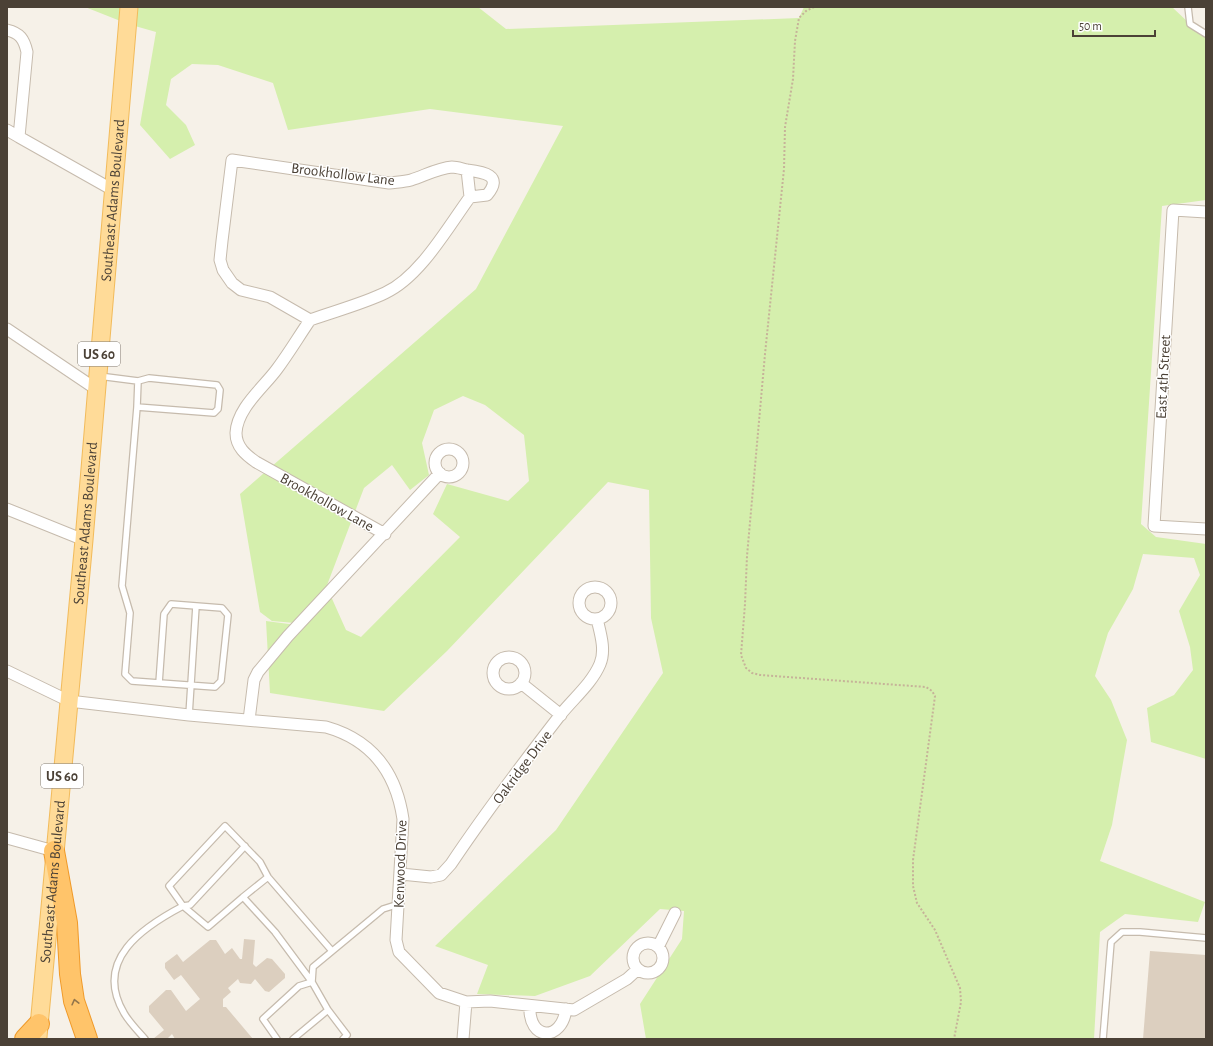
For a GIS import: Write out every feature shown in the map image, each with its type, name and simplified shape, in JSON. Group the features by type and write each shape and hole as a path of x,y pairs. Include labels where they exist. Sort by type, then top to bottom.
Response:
{"highway":[{"path":"54,851 67,923 70,974 74,1001 87,1039"},
{"name":"US 60","path":"25,1039 38,1032"}],"main road":[{"name":"Southeast Adams Boulevard","path":"38,1032 84,540 129,7"}],"street":[{"path":"7,30 18,33 25,41 27,52 19,137"},
{"path":"7,130 113,190"},
{"name":"Brookhollow Lane","path":"249,720 254,680 258,672 288,636 385,534 256,462 243,453 238,443 236,434 239,420 250,402 277,370 310,320 270,297 241,290 232,283 223,270 220,260 221,247 232,160 389,183 409,181 435,171 452,167 483,171 491,176 493,183 492,189 487,195 470,197"},
{"path":"310,320 386,293 405,279 423,261 470,197 467,170"},
{"name":"East 4th Street","path":"1206,212 1173,210 1154,526 1206,529"},
{"path":"7,329 97,382"},
{"path":"385,534 440,473"},
{"path":"7,509 84,540"},
{"name":"Oakridge Drive","path":"401,874 431,877 441,875 561,715 590,681 600,664 603,653 598,619"},
{"name":"Kenwood Drive","path":"7,671 69,701 189,715 326,727 344,732 373,752 394,782 401,805 403,819 396,940 399,952 439,993 466,1002 490,1001 574,1010 627,979 638,969"},
{"path":"521,683 561,715"},
{"path":"7,838 54,851"},
{"path":"658,947 675,913"},
{"path":"649,944 658,947 662,956 661,965 658,969 649,973 644,973 638,969 633,958 636,949 640,946 649,944"},
{"path":"463,1039 466,1002"},
{"path":"530,1006 533,1026 541,1033 556,1030 562,1024 566,1009"}],"lane":[{"path":"1188,7 1190,24 1206,34"},
{"path":"97,382 138,381 149,378 217,385 220,390 218,408 214,413 137,407"},
{"path":"138,381 122,586 130,613 125,674 132,681 191,686 215,687 222,681 228,615 222,608 171,604 164,614 159,683"},
{"path":"189,715 196,606"},
{"path":"268,877 208,928 183,906 169,886 225,826 260,862 268,877 332,951"},
{"path":"145,1039 124,1013 117,995 115,978 120,957 129,943 155,921 183,906 190,905 245,846"},
{"path":"243,897 275,932 312,982 328,1010 347,1035 342,1039"},
{"path":"312,982 313,967 384,909 399,904"},
{"path":"1103,1039 1111,942 1122,932 1140,932 1206,938"},
{"path":"277,1039 263,1020 299,986 312,982"},
{"path":"293,1039 328,1010"}],"path":[{"path":"814,7 806,11 799,18 795,41 793,80 784,127 784,169 765,354 740,654 746,668 752,673 760,675 926,687 932,691 935,696 913,860 913,886 917,903 935,930 960,988 961,1002 954,1039"}],"green space":[{"path":"85,7 478,7 506,29 799,18 804,7 1172,7 1190,24 1206,34 1206,200 1162,206 1141,524 1156,537 1206,544 1206,759 1151,742 1147,708 1174,695 1193,670 1190,647 1179,611 1200,575 1194,558 1143,554 1133,589 1108,633 1095,676 1111,700 1127,740 1112,825 1100,861 1205,902 1198,922 1125,914 1100,932 1094,1039 646,1039 640,1004 682,939 684,911 660,909 590,976 535,996 477,994 488,965 435,946 556,830 663,673 651,618 649,490 608,482 447,651 384,711 270,693 266,621 304,626 329,592 346,630 361,637 460,537 433,514 447,484 508,501 529,481 524,435 485,405 463,396 434,410 422,443 429,475 410,490 392,465 364,488 321,601 295,623 272,621 260,612 240,494 476,289 563,126 430,109 288,130 273,83 218,65 192,64 171,79 166,105 186,125 195,145 170,159 140,125 156,32 128,24"}],"building":[{"path":"244,939 255,940 253,964 256,967 267,958 272,959 285,974 285,978 269,992 265,991 255,979 251,984 240,983 238,979 228,988 231,992 223,999 223,1007 226,1007 253,1039 175,1039 172,1034 167,1039 153,1039 164,1030 149,1012 149,1006 166,990 171,990 186,1011 200,999 181,975 174,980 165,968 165,963 177,954 183,962 210,940 216,940 225,954 232,948 240,959 242,959"},
{"path":"1150,951 1206,955 1206,1039 1143,1039"}]}
